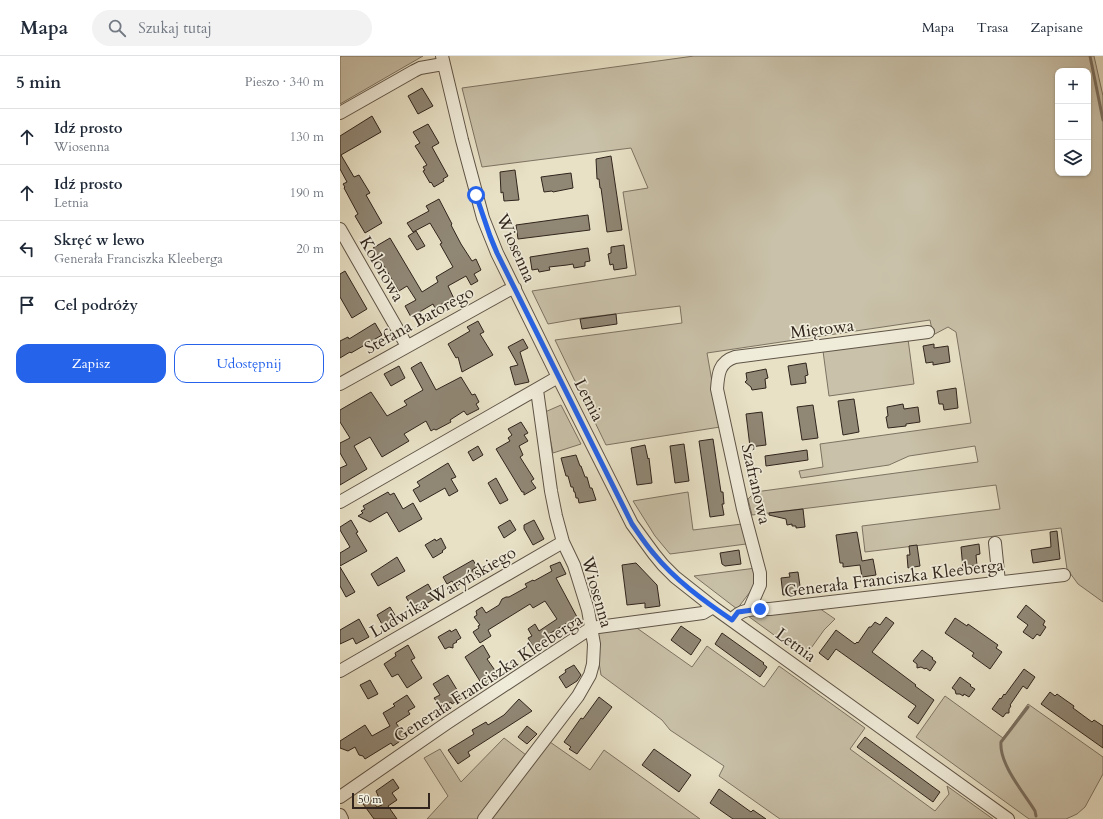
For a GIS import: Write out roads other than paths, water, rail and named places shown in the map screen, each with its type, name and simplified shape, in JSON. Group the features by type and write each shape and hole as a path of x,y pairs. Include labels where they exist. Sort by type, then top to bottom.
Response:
{"street":[{"path":"340,113 414,71 442,60"},
{"name":"Wiosenna","path":"442,60 483,218 497,253 558,378"},
{"name":"Kolorowa","path":"340,229 407,346"},
{"name":"Stefana Batorego","path":"340,384 507,291 515,288"},
{"name":"Miętowa","path":"723,365 727,360 735,357 928,332"},
{"name":"Szafranowa","path":"723,365 720,370 717,389 743,509 760,573 760,585 749,610"},
{"path":"340,502 558,378"},
{"name":"Letnia","path":"558,378 632,524 654,554 675,577 712,607 1008,819"},
{"name":"Wiosenna","path":"484,819 578,696 587,682 593,664 594,644 588,610 574,565 563,542 551,491 537,390"},
{"name":"Ludwika Waryńskiego","path":"340,671 563,542"},
{"path":"995,543 999,582"},
{"name":"Generała Franciszka Kleeberga","path":"732,620 738,612 749,610 770,609 1064,575"},
{"name":"Generała Franciszka Kleeberga","path":"340,797 447,722 591,628 703,613 712,607"},
{"path":"340,815 342,819"}],"waterway":[{"path":"1090,56 1103,120"},
{"path":"1028,707 1001,742 1001,751 1008,769 1035,811 1036,816"}]}
